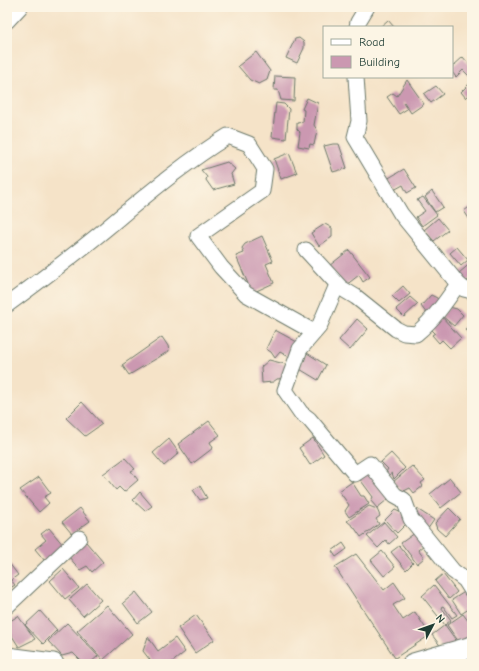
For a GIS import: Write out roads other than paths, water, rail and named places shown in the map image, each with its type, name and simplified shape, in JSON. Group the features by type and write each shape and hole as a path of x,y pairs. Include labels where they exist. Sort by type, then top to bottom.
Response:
{"street":[{"path":"7,21 20,7"},
{"path":"357,26 367,7"},
{"path":"356,78 359,121 355,138 401,214 458,284 464,289 472,291"},
{"path":"7,305 120,218 158,185 198,155 228,136 249,144 265,169 262,191 198,236 221,267 246,294 314,332"},
{"path":"306,250 337,284 396,329 410,334 416,334 435,317 458,284"},
{"path":"337,284 319,327 300,349 285,390 301,413 309,418 356,474 370,464 396,494 404,500 411,519 453,570 465,580 472,591"},
{"path":"7,606 79,538"},
{"path":"413,664 472,647"},
{"path":"7,658 53,664"}]}
